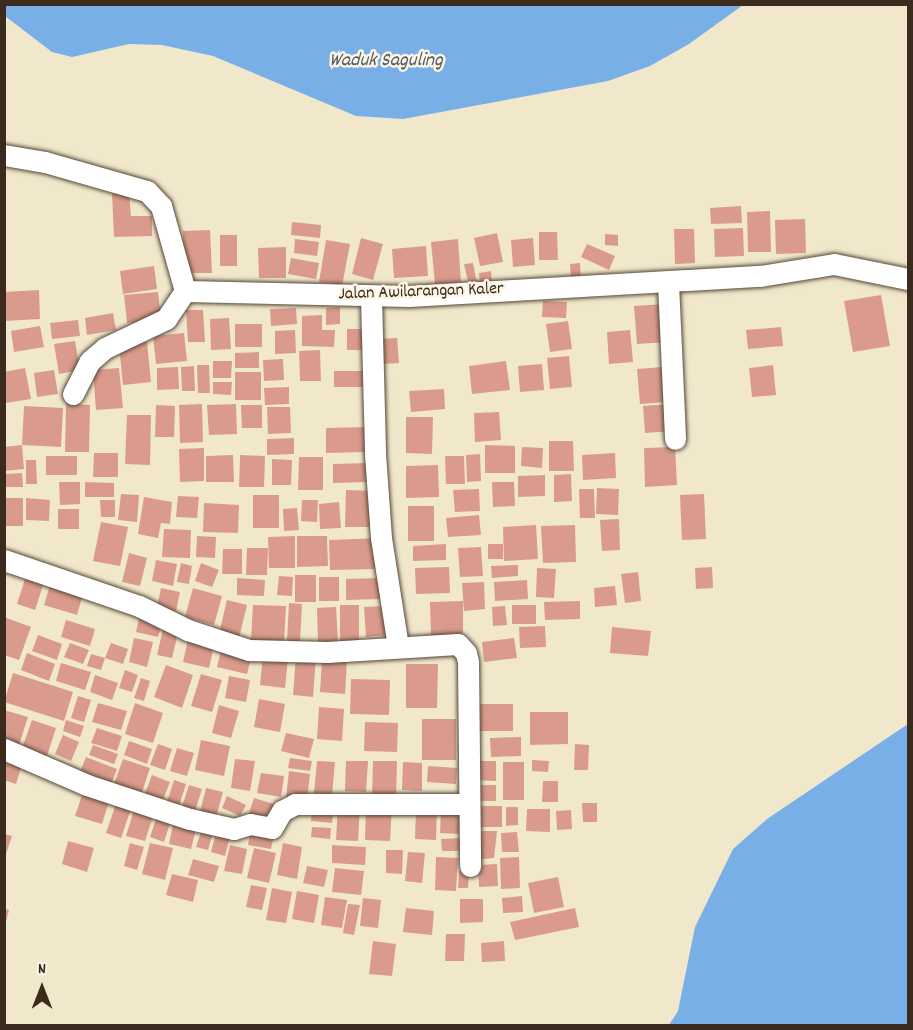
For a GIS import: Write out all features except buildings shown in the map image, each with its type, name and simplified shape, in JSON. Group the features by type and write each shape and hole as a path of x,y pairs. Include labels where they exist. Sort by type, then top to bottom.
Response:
{"street":[{"path":"4,154 45,162 147,191 161,206 185,291 166,319 105,348 90,361 73,394"},
{"name":"Jalan Awilarangan Kaler","path":"185,291 371,297 668,283 760,276 834,264 909,279"},
{"path":"668,283 675,439"},
{"path":"371,297 375,454 381,538 398,646"},
{"path":"4,560 139,606 188,630 249,650 327,652 445,642 458,644 466,653 466,804 470,866"},
{"path":"4,750 87,785 190,819 234,829 250,824 272,828 282,811 295,804 466,804"}],"water":[{"name":"Waduk Saguling","path":"4,5 743,5 689,44 650,66 608,81 403,119 356,116 213,56 162,45 129,44 72,57 52,52 5,16"},
{"path":"908,724 908,1025 669,1025 678,1011 695,927 733,849 767,819"}]}
